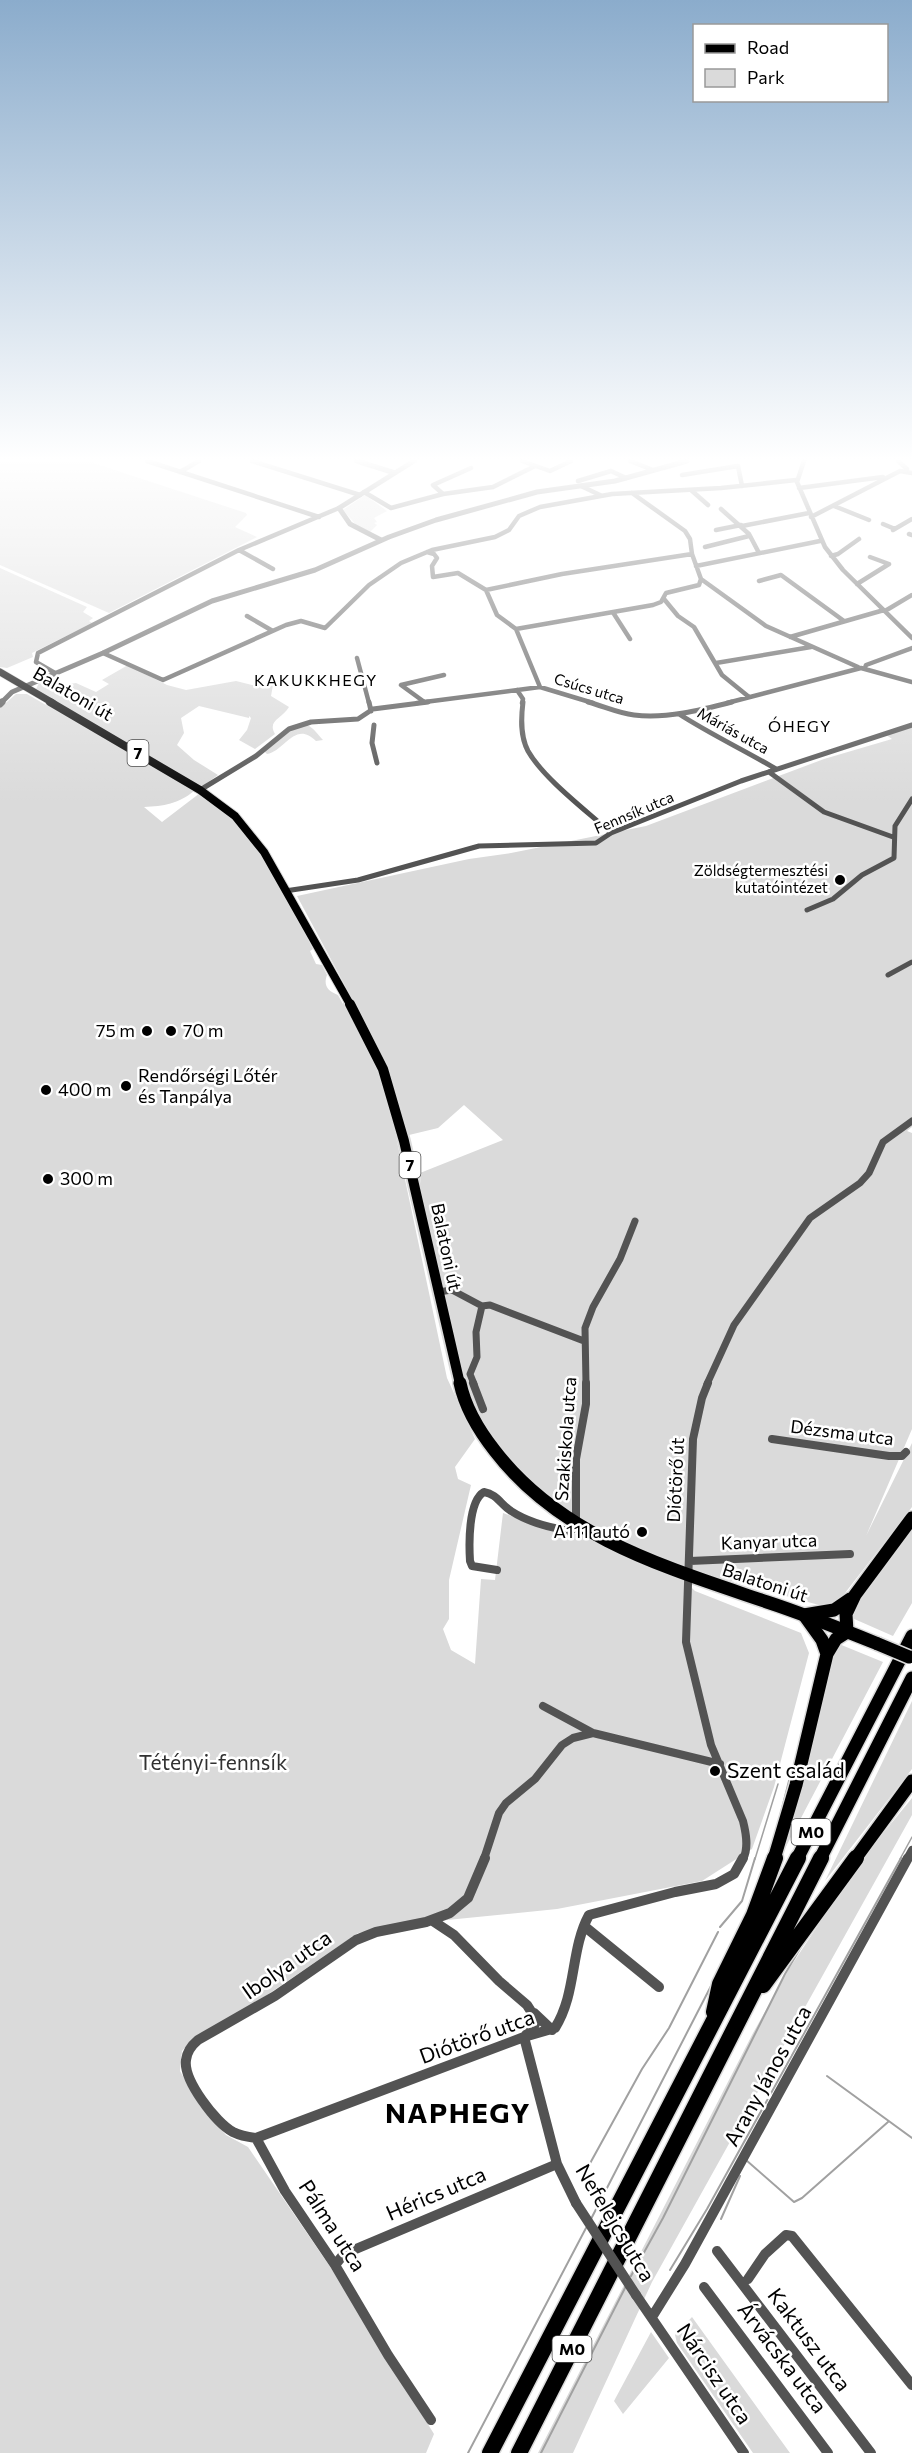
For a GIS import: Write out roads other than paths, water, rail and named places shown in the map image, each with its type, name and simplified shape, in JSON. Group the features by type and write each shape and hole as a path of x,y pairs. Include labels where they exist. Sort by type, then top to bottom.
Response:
{"main road":[{"name":"Balatoni út","path":"0,672 200,790 219,803 250,833 359,1020 383,1069 404,1141 458,1379 478,1427 498,1456 520,1481 576,1526 614,1546 689,1577 804,1615 912,1658"},
{"path":"710,2027 720,1984 754,1915 777,1851 796,1785 827,1654 832,1644 847,1632 846,1614 855,1595 912,1518"},
{"path":"804,1615 830,1613 838,1610 855,1595"},
{"path":"804,1615 822,1640 827,1654"},
{"name":"M0","path":"490,2453 912,1636"},
{"name":"M0","path":"519,2453 912,1678"},
{"path":"740,2017 912,1781"}],"street":[{"path":"55,673 36,662 38,653 189,575"},
{"path":"12,692 103,653 212,601 297,575"},
{"path":"103,653 163,680 271,630 297,621 321,628 329,626 369,585 383,575"},
{"path":"462,575 486,590 499,618 516,629 540,687"},
{"path":"486,590 526,583 546,575"},
{"path":"516,629 614,614 654,605 664,599 666,593 699,585 701,582 699,575"},
{"path":"759,581 779,575"},
{"path":"782,575 844,621"},
{"path":"849,575 912,638"},
{"path":"857,584 871,575"},
{"path":"700,579 759,621 790,637 863,668 912,682"},
{"path":"790,637 884,610 912,595"},
{"path":"664,599 678,616 694,627 722,675 749,697"},
{"path":"614,614 630,639"},
{"path":"247,616 271,630"},
{"path":"716,663 811,647"},
{"name":"Csúcs utca","path":"200,790 256,756 289,729 310,722 358,718 371,711 423,702 540,687 631,715 679,714 863,668 912,648"},
{"path":"357,658 371,711"},
{"path":"423,702 401,684 444,675"},
{"path":"9,677 27,681 39,680"},
{"path":"0,704 12,692 15,685 9,677"},
{"path":"517,690 523,699 519,720 528,751 551,778 610,833"},
{"name":"Máriás utca","path":"679,714 776,770"},
{"name":"Fennsík utca","path":"285,891 358,880 479,846 596,843 610,833 769,772 912,724"},
{"path":"374,725 372,743 377,763"},
{"name":"Máriás utca","path":"769,772 820,810 893,837"},
{"path":"807,910 833,899 861,875 894,858 896,855 893,837 897,821 912,799"},
{"path":"888,975 912,962"},
{"name":"Diótörő út","path":"584,1926 586,1919 593,1913 727,1880 743,1861 747,1845 743,1821 705,1724 686,1642 692,1462 696,1417 710,1376 734,1324 810,1218 860,1183 869,1173 878,1148 883,1142 912,1121"},
{"name":"Szakiskola utca","path":"576,1526 576,1459 586,1404 584,1341 587,1319 620,1259 635,1221"},
{"path":"437,1292 452,1290 482,1306 490,1305 584,1341"},
{"path":"482,1306 476,1332 477,1357 470,1374 483,1409"},
{"name":"Dézsma utca","path":"772,1439 888,1456 902,1456 906,1452"},
{"path":"497,1570 472,1566 469,1557 473,1511 477,1494 487,1491 501,1500 509,1510 554,1527 571,1531 576,1526"},
{"name":"Kanyar utca","path":"690,1561 850,1554"},
{"path":"543,1706 593,1733 720,1764"},
{"name":"Ibolya utca","path":"256,2138 242,2137 231,2132 196,2089 187,2071 186,2059 193,2044 277,1995 353,1942 375,1933 434,1921 465,1903 478,1875 500,1811 508,1800 535,1780 564,1743 593,1733"},
{"name":"Arany János utca","path":"652,2317 685,2264 912,1850"},
{"path":"434,1921 454,1935 490,1975 552,2030"},
{"path":"584,1926 659,1987"},
{"name":"Diótörő utca","path":"256,2138 524,2037 552,2030 560,2021 569,1996 584,1926"},
{"path":"524,2037 533,2030 535,2022 532,2011"},
{"name":"Nefelejcs utca","path":"524,2037 557,2164 576,2203 652,2317"},
{"name":"Pálma utca","path":"256,2138 285,2191 322,2250 335,2265 388,2355 431,2420"},
{"name":"Hérics utca","path":"335,2265 344,2254 557,2164"},
{"path":"748,2279 778,2240 786,2235 792,2236 912,2385"},
{"name":"Kaktusz utca","path":"717,2251 871,2453"},
{"name":"Árvácska utca","path":"704,2288 828,2453"},
{"name":"Nárcisz utca","path":"652,2317 741,2451"}],"waterway":[{"path":"778,1823 789,1780"},
{"path":"755,1859 778,1784"},
{"path":"900,1859 912,1837"},
{"path":"720,1927 742,1901 755,1858"},
{"path":"670,2270 707,2209 901,1858"},
{"path":"588,2167 642,2069 669,2028 718,1932"},
{"path":"631,2276 663,2218 785,1974 804,1942"},
{"path":"591,2219 711,1986"},
{"path":"827,2076 912,2138"},
{"path":"746,2160 794,2202 802,2198 888,2122"},
{"path":"721,2219 740,2176"},
{"path":"468,2453 586,2228"},
{"path":"635,2254 641,2257"},
{"path":"541,2453 626,2286"}],"place":[{"name":"Zöldségtermesztési kutatóintézet","path":"840,880"},
{"name":"75 m","path":"147,1031"},
{"name":"70 m","path":"171,1031"},
{"name":"Rendőrségi Lőtér és Tanpálya","path":"126,1086"},
{"name":"400 m","path":"46,1090"},
{"name":"300 m","path":"48,1179"},
{"name":"A111 autó","path":"642,1532"},
{"name":"Szent család","path":"715,1771"}],"district":[{"name":"KAKUKKHEGY","path":"316,680"},
{"name":"ÓHEGY","path":"800,726"},
{"name":"NAPHEGY","path":"458,2113"}],"park label":[{"name":"Tétényi-fennsík","path":"213,1763"}]}
